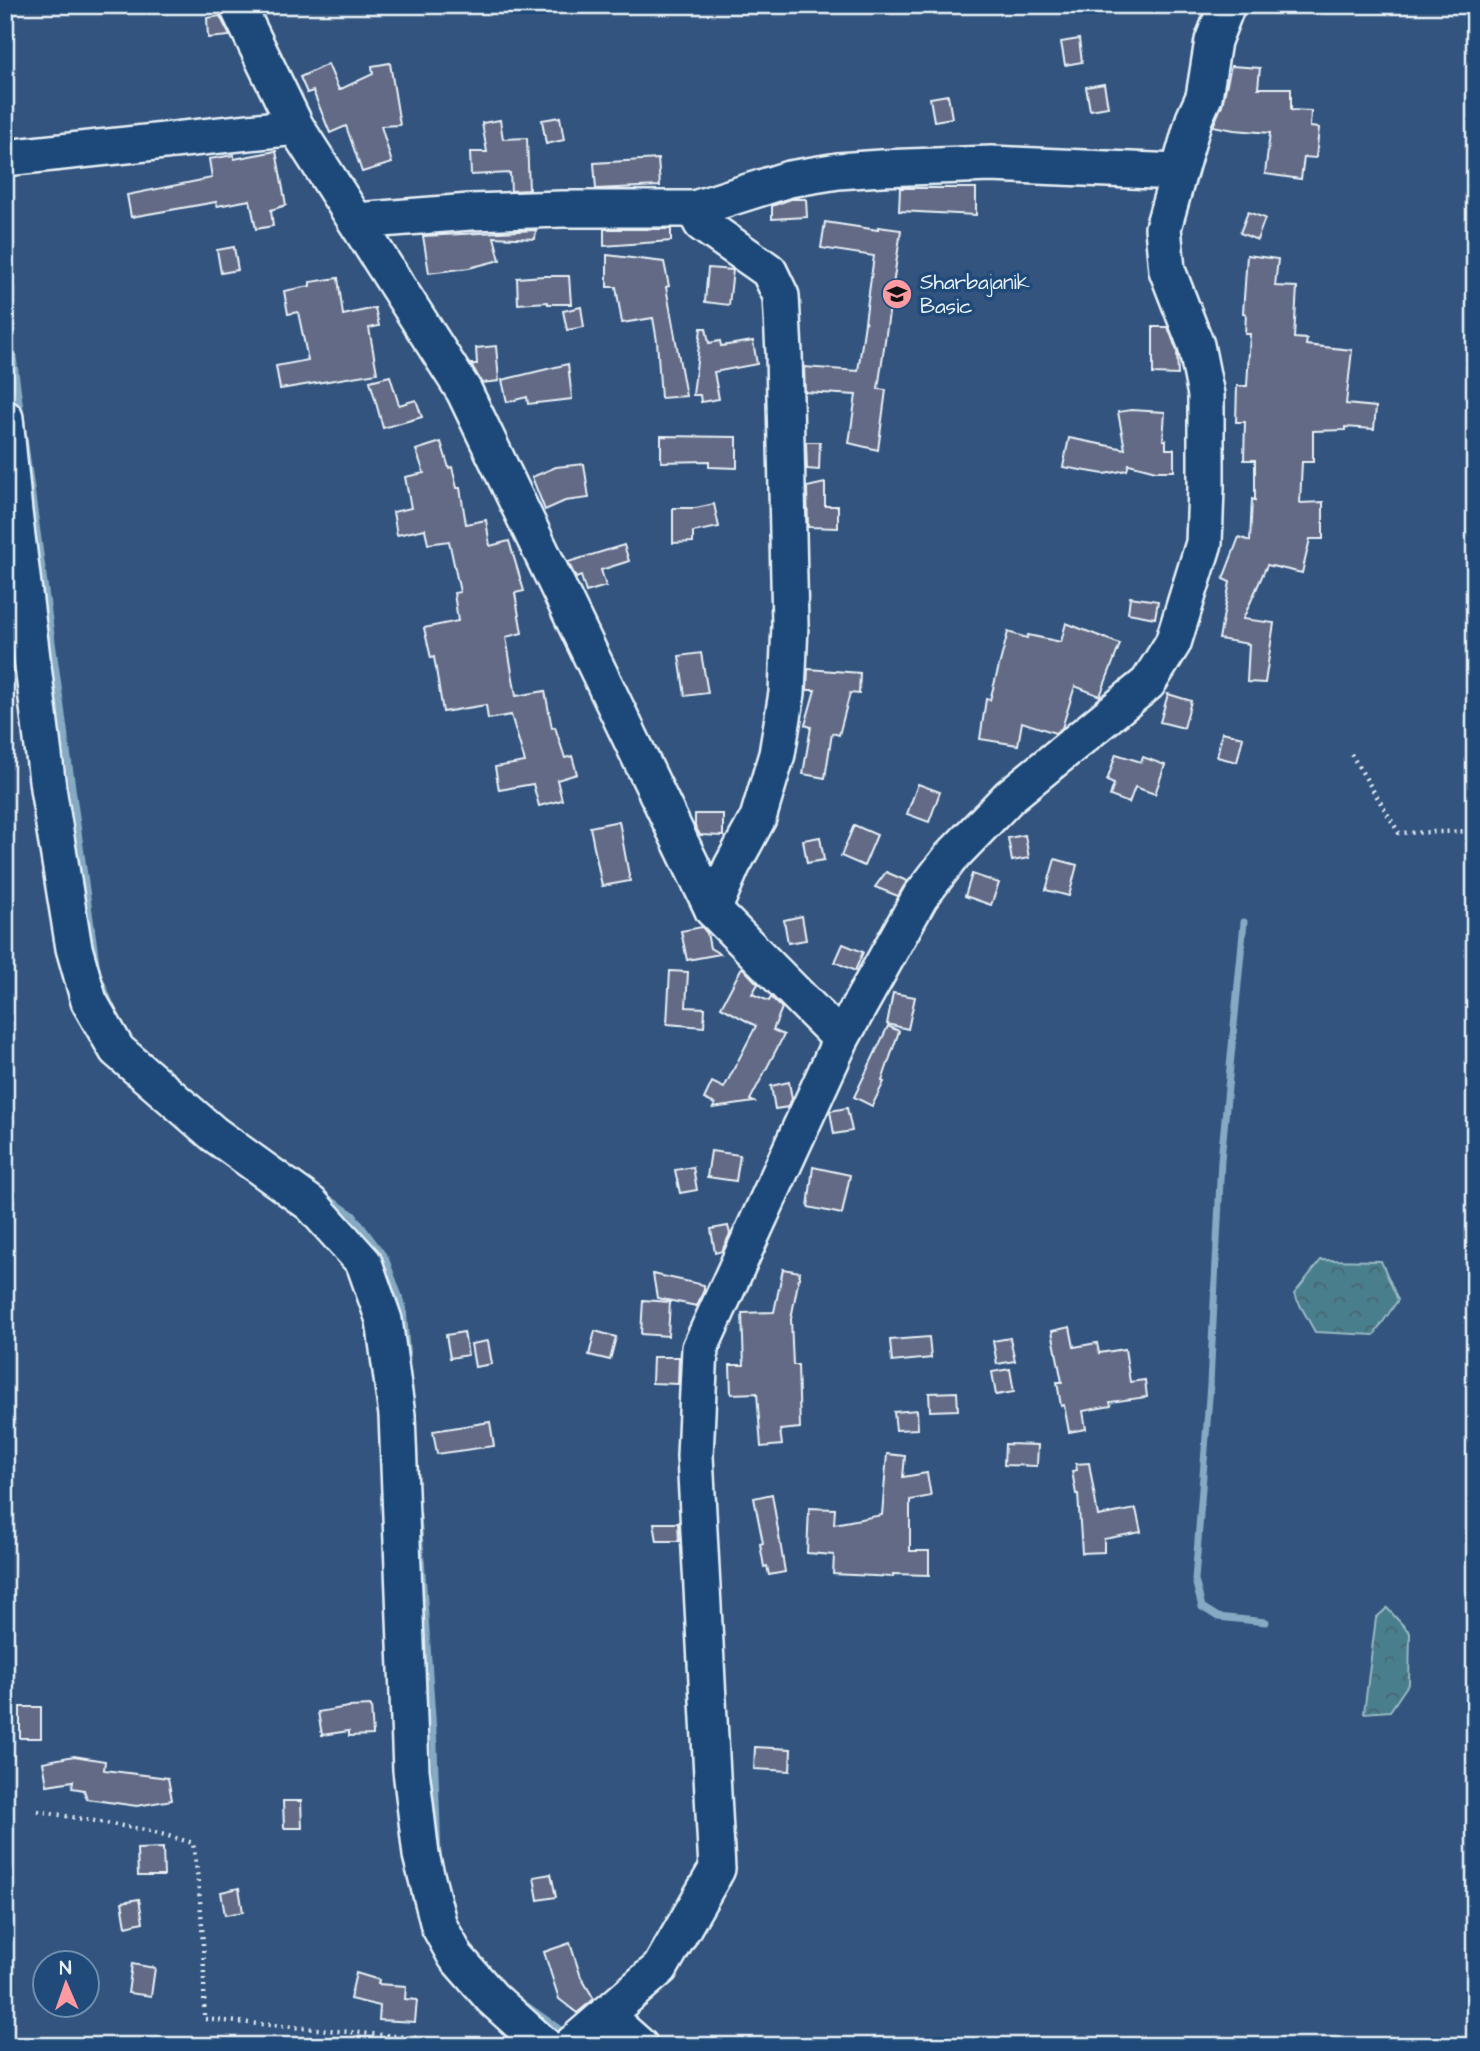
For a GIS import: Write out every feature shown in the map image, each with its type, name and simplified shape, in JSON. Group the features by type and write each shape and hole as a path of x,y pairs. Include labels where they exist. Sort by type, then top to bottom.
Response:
{"street":[{"path":"237,5 296,127 464,391 713,911 841,1039"},
{"path":"570,2046 660,1968 716,1869 695,1456 701,1348 841,1039 920,897 951,857 1010,796 1148,683 1173,643 1204,543 1206,395 1196,345 1167,270 1163,228 1194,119 1204,97 1213,41 1227,5"},
{"path":"5,158 296,127"},
{"path":"356,221 536,209 694,209 789,179 849,170 991,164 1178,172"},
{"path":"694,209 702,224 769,271 781,296 784,352 790,625 787,693 777,754 758,818 732,866 713,911"},
{"path":"5,418 48,788 74,948 89,1001 117,1050 214,1134 311,1204 364,1263 384,1320 397,1415 411,1770 421,1855 439,1926 456,1957 492,1998 537,2038"},
{"path":"605,2015 640,2046"}],"path":[{"path":"1351,754 1399,833 1475,831"},
{"path":"38,1811 151,1830 193,1843 201,1895 205,1967 204,2019 472,2043 501,2043 537,2038"}],"green space":[{"path":"1321,1260 1381,1261 1398,1300 1374,1335 1315,1332 1294,1294"},
{"path":"1387,1608 1410,1633 1409,1683 1390,1711 1364,1713 1376,1618"}],"building":[{"path":"220,16 230,36 208,38 207,18"},
{"path":"1079,39 1082,62 1065,65 1061,42"},
{"path":"390,63 400,125 381,126 392,163 362,172 346,126 330,133 313,91 307,93 300,77 328,64 339,90 373,74 372,66"},
{"path":"1231,66 1260,68 1258,88 1291,88 1291,110 1311,111 1310,127 1319,128 1316,158 1304,157 1301,179 1265,174 1270,133 1213,126 1222,105"},
{"path":"1104,84 1108,107 1090,110 1086,87"},
{"path":"948,95 952,118 934,121 930,98"},
{"path":"560,117 564,140 546,144 542,120"},
{"path":"500,120 503,139 527,138 529,190 511,191 510,173 471,175 470,152 487,152 482,123"},
{"path":"276,151 286,205 271,210 273,226 256,229 250,200 217,206 216,202 131,217 127,195 212,178 209,159 234,155 234,159"},
{"path":"658,159 660,186 596,189 594,163"},
{"path":"900,188 976,188 976,215 899,211"},
{"path":"791,199 806,199 807,217 772,219 772,206"},
{"path":"1248,212 1265,218 1257,240 1240,233"},
{"path":"825,222 878,230 878,227 901,230 878,389 886,390 878,450 849,443 856,395 805,392 804,367 858,371 867,322 874,256 821,248"},
{"path":"604,229 671,229 671,241 604,246"},
{"path":"536,230 535,239 494,237 500,260 469,268 429,273 423,236"},
{"path":"234,247 238,270 221,273 217,250"},
{"path":"607,255 664,262 686,396 661,398 653,318 622,323 616,287 607,287"},
{"path":"1247,255 1278,259 1275,286 1297,287 1294,338 1307,339 1306,345 1352,350 1346,404 1376,407 1374,429 1345,427 1345,430 1313,431 1313,462 1302,462 1300,503 1323,502 1323,539 1310,539 1302,573 1267,565 1243,619 1274,623 1265,683 1247,682 1249,644 1219,639 1230,582 1223,579 1239,537 1250,541 1252,499 1255,500 1255,460 1244,460 1245,422 1236,422 1237,386 1247,386 1250,334 1245,334 1246,314 1243,313"},
{"path":"708,268 733,270 729,305 705,302"},
{"path":"569,276 571,304 518,304 517,278"},
{"path":"338,278 343,315 375,308 379,326 369,328 377,373 280,389 276,366 308,360 298,312 288,314 284,291 310,286 310,282"},
{"path":"581,307 584,327 567,330 563,311"},
{"path":"1153,327 1168,327 1177,351 1178,375 1153,374"},
{"path":"701,328 706,328 709,343 720,341 721,346 753,341 757,364 714,372 719,399 701,402 700,395 693,395"},
{"path":"496,346 499,381 482,383 471,364 477,364 476,348"},
{"path":"568,364 572,399 528,404 527,397 507,402 502,380"},
{"path":"390,376 399,405 416,400 422,417 383,428 370,381"},
{"path":"1118,412 1165,412 1163,440 1166,440 1166,449 1174,449 1174,471 1156,471 1129,464 1127,470 1104,474 1063,467 1069,438 1125,449"},
{"path":"661,436 737,437 737,468 709,467 709,461 661,462"},
{"path":"441,442 449,468 452,467 457,488 460,488 466,524 486,520 490,546 509,541 524,591 515,593 522,633 506,637 516,696 545,691 552,728 555,727 565,758 572,756 577,774 557,780 562,800 539,806 533,784 499,790 495,767 525,762 511,715 488,719 486,705 443,712 434,657 431,658 424,628 458,621 454,593 460,592 449,541 428,544 425,529 397,535 393,512 411,508 405,477 424,473 416,450"},
{"path":"806,442 820,442 819,470 807,469"},
{"path":"584,464 589,498 565,501 545,510 532,477 556,467"},
{"path":"825,483 825,506 838,506 838,528 808,527 807,487"},
{"path":"714,504 719,527 693,532 693,542 673,543 673,508 696,508"},
{"path":"624,545 629,561 601,570 606,586 586,592 581,576 576,578 568,562"},
{"path":"1130,597 1158,601 1155,618 1128,613"},
{"path":"1066,623 1120,644 1100,696 1075,686 1062,728 1055,733 1022,722 1018,745 980,739 986,699 990,700 1008,632 1027,638 1028,635 1061,642"},
{"path":"701,653 708,693 685,696 679,656"},
{"path":"808,669 860,673 859,694 850,693 839,735 832,733 825,778 803,774 811,727 805,725 815,690 807,690"},
{"path":"1168,694 1191,701 1184,728 1160,722"},
{"path":"1222,732 1243,737 1237,762 1217,757"},
{"path":"1116,754 1141,762 1143,757 1165,765 1155,794 1135,787 1129,803 1110,796 1114,784 1107,781"},
{"path":"918,784 940,792 929,822 907,814"},
{"path":"695,814 723,814 723,836 700,835 695,826"},
{"path":"619,821 630,881 602,886 590,827"},
{"path":"854,825 877,835 864,866 841,856"},
{"path":"1025,835 1029,858 1012,861 1008,838"},
{"path":"820,837 824,860 807,863 803,840"},
{"path":"1055,859 1077,865 1069,896 1046,890"},
{"path":"886,872 907,881 898,896 875,887"},
{"path":"972,874 999,883 991,905 965,896"},
{"path":"802,916 806,940 788,943 784,920"},
{"path":"702,927 707,933 710,948 720,954 687,960 681,931"},
{"path":"843,944 863,952 855,971 835,962"},
{"path":"742,967 758,984 752,994 769,1001 771,997 782,1008 773,1030 784,1035 750,1100 754,1102 713,1108 715,1104 704,1099 712,1082 724,1088 756,1026 721,1007"},
{"path":"670,971 688,972 686,1007 705,1008 704,1027 667,1024"},
{"path":"893,993 915,997 908,1029 887,1024"},
{"path":"888,1026 899,1031 882,1081 884,1082 872,1106 854,1097"},
{"path":"789,1082 792,1099 788,1107 775,1109 771,1086"},
{"path":"847,1108 852,1131 834,1134 830,1111"},
{"path":"711,1151 740,1155 736,1181 707,1177"},
{"path":"693,1167 697,1190 680,1193 675,1170"},
{"path":"813,1167 850,1175 842,1214 808,1207"},
{"path":"728,1226 730,1234 722,1251 715,1253 711,1229"},
{"path":"783,1269 800,1272 791,1319 793,1365 798,1365 800,1428 780,1430 782,1445 761,1447 757,1393 731,1394 730,1365 744,1365 742,1313 774,1312"},
{"path":"653,1274 704,1285 697,1306 657,1298"},
{"path":"643,1300 670,1302 668,1336 641,1334"},
{"path":"1070,1327 1074,1347 1097,1343 1099,1353 1125,1349 1130,1382 1145,1380 1147,1397 1110,1402 1111,1406 1083,1411 1086,1429 1069,1432 1064,1405 1061,1406 1057,1382 1062,1382 1052,1331"},
{"path":"595,1331 616,1337 610,1360 589,1355"},
{"path":"464,1332 468,1355 450,1358 446,1335"},
{"path":"929,1337 931,1358 892,1362 890,1340"},
{"path":"1010,1338 1015,1361 997,1364 993,1341"},
{"path":"488,1341 492,1364 475,1367 471,1344"},
{"path":"653,1357 679,1357 678,1384 652,1383"},
{"path":"1010,1369 1014,1392 996,1395 992,1372"},
{"path":"957,1392 958,1410 930,1411 929,1393"},
{"path":"917,1410 918,1429 896,1430 894,1412"},
{"path":"490,1422 494,1446 437,1454 433,1431"},
{"path":"1005,1444 1038,1445 1037,1466 1004,1465"},
{"path":"887,1454 905,1456 903,1477 927,1473 931,1496 910,1500 910,1551 929,1551 929,1575 893,1574 893,1577 833,1574 834,1555 807,1553 809,1508 835,1509 834,1524 882,1515"},
{"path":"1089,1463 1098,1516 1136,1509 1141,1532 1104,1539 1104,1552 1082,1553 1078,1494 1072,1471 1077,1470 1076,1464"},
{"path":"772,1494 785,1572 769,1575 767,1566 764,1567 760,1544 763,1543 754,1498"},
{"path":"654,1523 678,1523 679,1541 657,1541"},
{"path":"371,1706 373,1735 349,1736 349,1731 322,1735 318,1712"},
{"path":"20,1707 41,1707 41,1738 20,1738"},
{"path":"755,1747 791,1749 790,1771 754,1769"},
{"path":"74,1756 105,1761 104,1770 168,1778 172,1800 137,1806 87,1799 84,1790 72,1788 73,1781 47,1785 43,1762"},
{"path":"283,1801 301,1801 302,1828 284,1828"},
{"path":"163,1848 164,1876 138,1876 137,1849"},
{"path":"551,1874 556,1897 538,1900 534,1877"},
{"path":"239,1888 243,1912 225,1915 221,1892"},
{"path":"139,1899 143,1922 126,1926 122,1902"},
{"path":"570,1943 581,1977 594,1999 577,2013 559,1999 544,1952"},
{"path":"132,1964 155,1968 151,1996 128,1993"},
{"path":"356,1973 379,1980 378,1984 406,1986 405,1999 417,2000 415,2022 379,2020 380,2006 350,1999"}],"waterway":[{"path":"5,299 97,970"},
{"path":"1244,922 1221,1160 1210,1384 1195,1580 1202,1607 1218,1617 1266,1622"},
{"path":"101,981 112,1008"},
{"path":"326,1197 353,1215 385,1258 403,1307 407,1360"},
{"path":"418,1515 434,1746 438,1856"},
{"path":"520,2001 562,2031"}],"place":[{"name":"Sharbajanik Basic","path":"897,294"}]}
